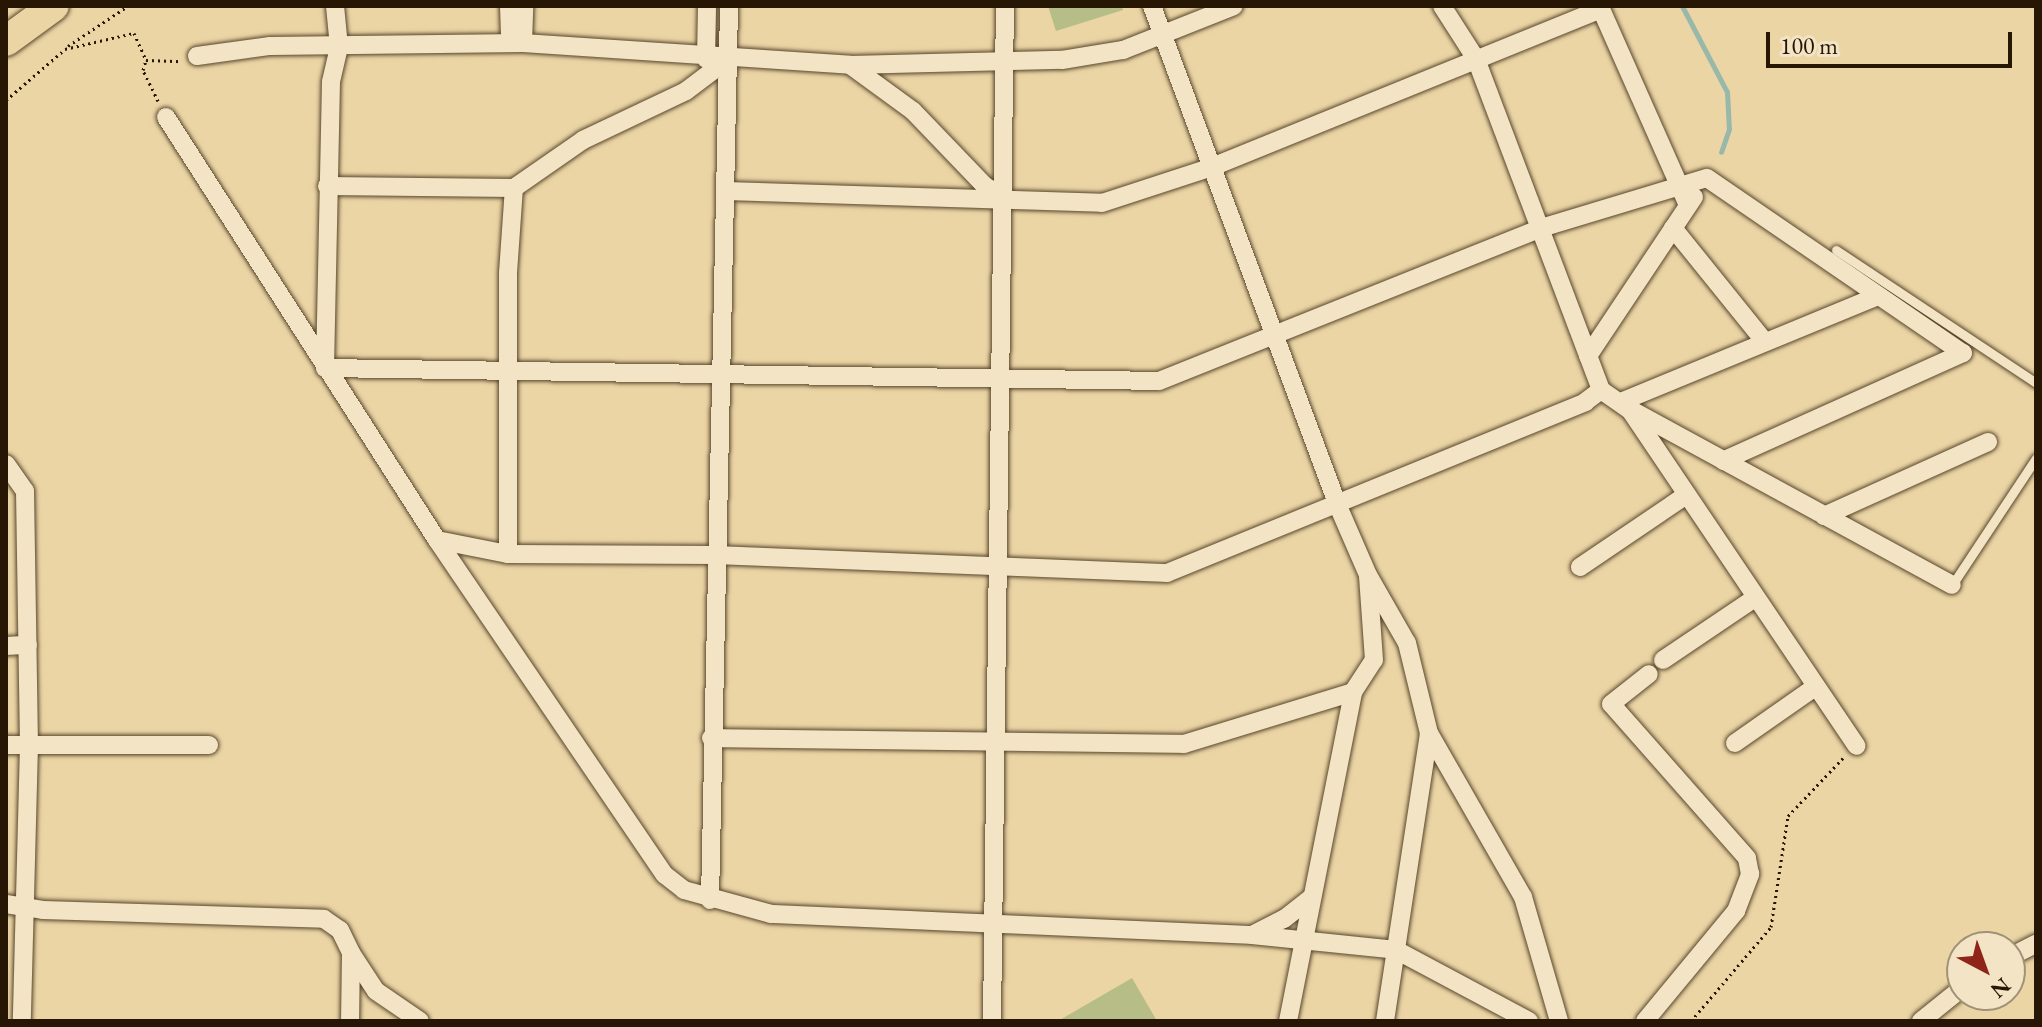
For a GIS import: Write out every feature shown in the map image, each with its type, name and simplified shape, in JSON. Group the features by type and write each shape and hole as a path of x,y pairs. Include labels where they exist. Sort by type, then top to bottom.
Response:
{"highway":[{"path":"6,41 54,6"}],"street":[{"path":"325,368 331,82 339,47 335,6"},
{"path":"509,6 516,43"},
{"path":"516,43 524,6"},
{"path":"706,59 707,6"},
{"path":"710,900 711,738 723,375 729,6"},
{"path":"992,1021 993,742 1001,565 1001,379 1006,199 1005,6"},
{"path":"1152,6 1338,506 1368,575 1407,643 1429,733 1523,897 1559,1021"},
{"path":"197,56 270,46 516,43 706,59 850,65 1092,57 1163,35 1234,6"},
{"path":"1442,6 1476,59 1601,390 1723,461 1952,585"},
{"path":"726,191 1102,203 1212,167 1601,9 1676,185 1688,205"},
{"path":"327,186 514,188 583,140 686,91 727,60"},
{"path":"850,65 913,111 985,186 1006,199"},
{"path":"166,117 437,540 665,875 710,900 771,914 992,927 1252,935 1396,950 1529,1021"},
{"path":"325,368 1159,381 1541,228 1707,178 1963,353 1723,461"},
{"path":"1588,356 1707,178"},
{"path":"508,554 507,369 514,188"},
{"path":"1673,228 1765,342"},
{"path":"1626,406 1765,342 1878,296"},
{"path":"437,540 508,554 718,555 1167,573 1338,506 1585,402 1601,390"},
{"path":"1626,406 1857,746"},
{"path":"1824,516 1988,442"},
{"path":"6,464 15,490 28,645 27,904 22,1021"},
{"path":"1580,567 1685,496"},
{"path":"1288,1021 1353,692 1374,660 1368,575"},
{"path":"1663,660 1755,598"},
{"path":"6,646 28,645"},
{"path":"1645,1021 1736,911 1750,874 1747,858 1611,704 1649,674"},
{"path":"1735,743 1815,687"},
{"path":"711,738 1200,742 1353,692"},
{"path":"1385,1021 1429,733"},
{"path":"6,745 209,745"},
{"path":"1252,935 1284,919 1312,897"},
{"path":"6,904 27,904 43,910 324,919 340,930 376,991 420,1021"},
{"path":"350,1021 351,953"},
{"path":"1921,1021 1946,1001"}],"lane":[{"path":"1836,250 2036,383"},
{"path":"1952,585 2036,458"}],"path":[{"path":"6,100 65,49 128,6"},
{"path":"65,49 134,33 146,60 147,82 166,117"},
{"path":"146,60 160,63 197,56"},
{"path":"1691,1021 1771,927 1788,816 1857,746"}],"green space":[{"path":"1048,6 1122,6 1123,10 1056,31"},
{"path":"1132,978 1157,1021 1058,1021"}],"waterway":[{"path":"1682,6 1727,92 1729,129 1721,152"}]}
